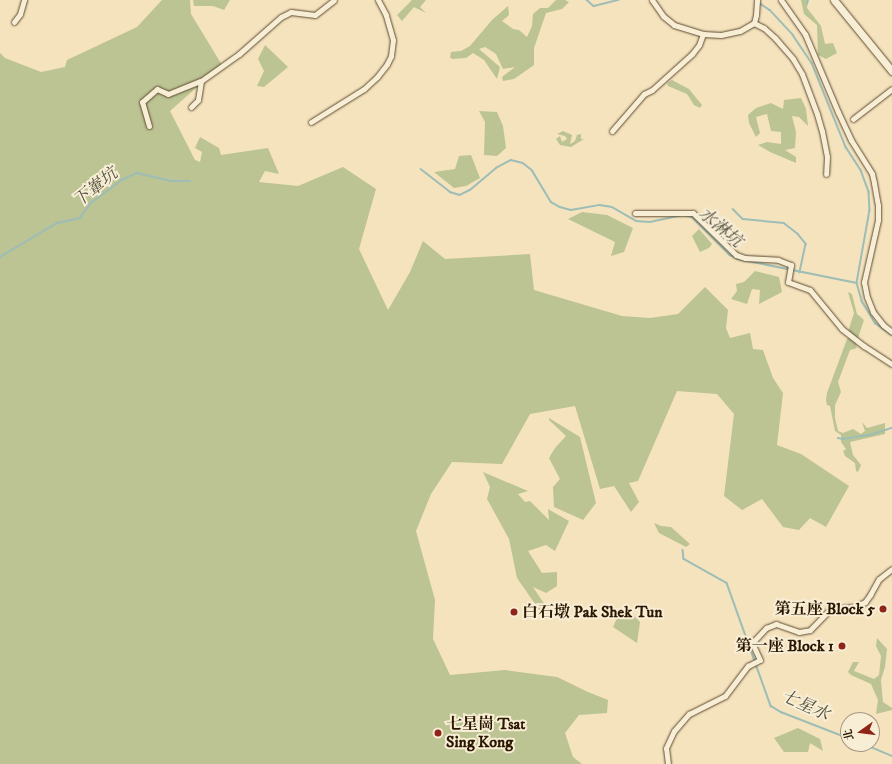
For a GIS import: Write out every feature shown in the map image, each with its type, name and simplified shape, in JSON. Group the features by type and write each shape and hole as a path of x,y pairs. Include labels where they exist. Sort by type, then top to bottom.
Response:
{"main road":[{"path":"834,0 892,71"}],"street":[{"path":"14,22 20,14 24,0"},
{"path":"149,126 142,102 157,89 168,94 200,81 239,54 283,15 294,12 315,15 334,0"},
{"path":"311,122 364,89 377,78 387,64 393,40 386,15 378,0"},
{"path":"652,0 667,20 674,25 703,34 721,35 732,33 754,23 757,0"},
{"path":"781,0 805,34 851,140 872,174 878,205 878,220 864,282 867,297 873,312 883,325 892,332"},
{"path":"754,23 764,28 775,38 793,59 802,74 822,131 827,157 826,174"},
{"path":"612,131 644,94 654,88 692,54 699,45 703,34"},
{"path":"191,106 198,100 200,81"},
{"path":"853,118 892,89"},
{"path":"635,214 693,213 736,255 745,258 778,260 791,265 788,282 810,290 842,329 864,346 892,364"},
{"path":"668,764 666,748 679,724 695,710 725,696 751,664 760,660 752,642 766,628 776,624 800,632 810,630 830,609 854,607 865,602 879,579 892,569"}],"green space":[{"path":"162,0 190,0 191,14 222,65 170,111 195,160 200,162 202,152 195,148 200,137 219,148 221,155 268,148 279,174 265,171 259,182 298,186 343,167 376,189 359,249 388,310 410,272 423,241 445,259 530,254 534,290 622,316 650,318 678,314 705,287 728,310 726,328 730,338 750,333 753,349 763,350 773,378 783,393 777,445 801,454 849,486 826,527 810,518 799,530 783,527 762,499 742,510 724,496 734,414 717,394 677,391 638,481 629,483 639,502 631,512 614,486 600,489 575,406 530,414 502,464 452,462 431,494 416,531 435,600 433,639 450,675 505,670 557,677 608,700 607,713 579,715 565,733 573,757 582,764 0,764 0,53 5,58 41,72 65,67 67,60 137,27"},
{"path":"193,0 230,0 224,10 213,6 194,6"},
{"path":"412,0 426,0 420,7 426,13 414,7 402,21 397,15"},
{"path":"556,0 565,0 569,2 562,9 546,13 534,48 534,65 514,79 503,81 502,77 515,67 503,69 496,54 485,47 479,49 500,67 497,79 484,60 473,53 466,58 452,59 450,57 451,52 461,51 470,46 492,20 508,6 509,15 502,21 513,29 519,30 527,37 532,26 533,14 540,8 548,8"},
{"path":"801,0 808,0 807,8 821,26 825,44 833,43 837,53 826,59 818,55 817,25 804,14"},
{"path":"265,45 288,67 264,87 257,86 264,71 258,59"},
{"path":"672,80 689,89 702,105 700,108 694,105 687,94 668,86 667,83"},
{"path":"801,98 806,109 808,126 799,117 792,116 796,132 795,148 785,150 796,157 796,163 758,145 767,142 781,144 781,132 771,131 767,114 756,117 760,133 756,137 749,123 748,115 756,108 771,103 783,109 784,100"},
{"path":"479,111 497,112 503,126 506,148 497,156 484,155 485,122"},
{"path":"563,131 572,135 570,144 575,141 577,135 581,134 581,139 584,139 571,147 560,145 556,139 560,136 562,142 567,139 565,136 557,134"},
{"path":"471,155 480,178 466,186 454,188 434,172 455,169 459,156"},
{"path":"582,212 607,215 633,228 624,252 611,256 615,242 568,219"},
{"path":"699,229 712,244 709,248 700,252 692,236"},
{"path":"755,271 779,277 782,292 759,304 760,290 752,289 747,304 731,299 737,291 736,284 744,282"},
{"path":"848,292 852,294 857,314 864,320 856,344 857,348 850,350 838,382 841,392 835,405 835,418 838,431 843,433 853,429 861,434 865,431 862,422 867,428 885,423 885,434 850,442 853,455 861,465 858,472 856,471 855,463 845,456 843,451 846,449 841,442 841,435 835,431 830,406 827,405 826,400 827,393 847,339 851,337 848,332 854,313"},
{"path":"549,418 580,437 596,503 583,520 554,507 553,487 560,479 549,458 555,448 566,436 549,420"},
{"path":"483,472 528,491 518,494 525,502 530,501 549,520 548,509 569,521 555,551 546,545 528,551 542,573 557,572 557,586 546,593 533,587 549,611 542,614 517,578 509,539 487,499 490,487"},
{"path":"654,523 661,526 671,527 690,544 686,547 659,533"},
{"path":"623,605 640,622 637,643 613,627"},
{"path":"877,638 887,649 885,667 881,680 883,702 892,708 892,710 880,713 876,712 878,700 871,684 851,675 848,672 853,662 859,662 854,671 874,679 879,675 881,656 876,646"},
{"path":"798,728 820,739 823,751 810,743 808,752 784,752 774,738"}],"waterway":[{"path":"587,0 594,6 618,0"},
{"path":"807,4 808,0"},
{"path":"758,2 770,10 793,35 812,63 846,147 861,170 869,192 870,210 857,283 862,301 875,323 892,335"},
{"name":"水淋坑","path":"421,169 450,192 460,195 470,190 496,168 511,160 523,163 532,170 551,202 560,207 571,210 600,205 612,207 636,221 650,222 683,215 692,217 730,255 738,259 857,283"},
{"name":"下輋坑","path":"0,257 57,223 80,218 91,203 122,180 137,173 172,181 190,181"},
{"path":"733,209 743,219 784,223 798,234 806,244 800,272"},
{"path":"838,438 843,439 873,434 892,428"},
{"name":"七星水","path":"683,550 684,559 727,583 771,706 781,712 840,735"},
{"name":"七星水","path":"880,751 892,756"}],"place":[{"name":"第五座 Block 5","path":"883,609"},
{"name":"白石墩 Pak Shek Tun","path":"514,612"},
{"name":"第一座 Block 1","path":"842,646"},
{"name":"七星崗 Tsat Sing Kong","path":"438,733"}]}
